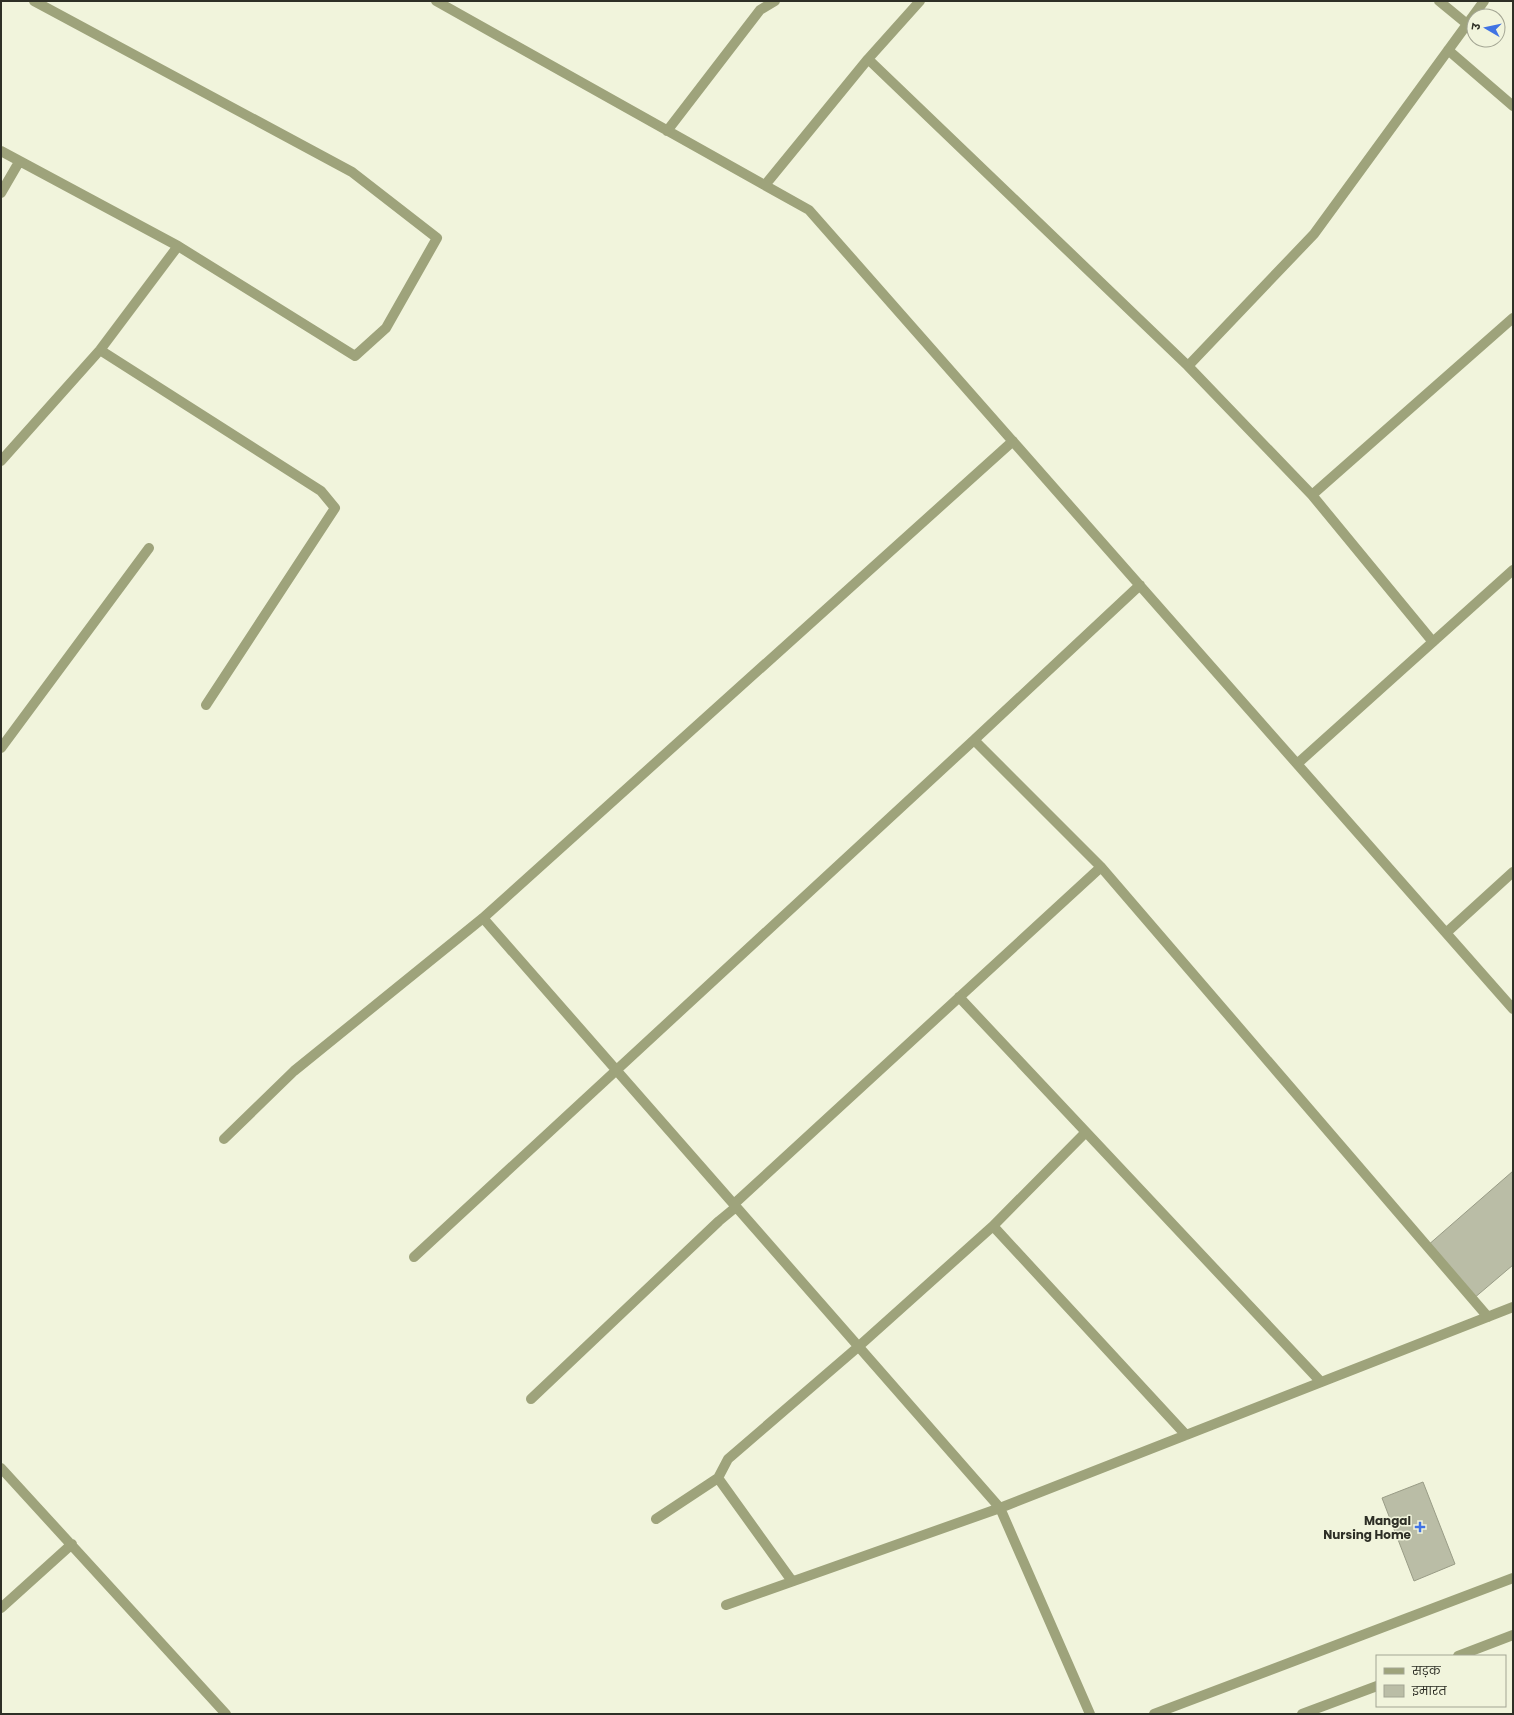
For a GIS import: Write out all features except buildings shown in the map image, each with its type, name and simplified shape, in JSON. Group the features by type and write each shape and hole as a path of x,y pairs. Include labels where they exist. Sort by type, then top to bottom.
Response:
{"street":[{"path":"1,151 178,246 355,356 386,328 437,238 352,172 34,1"},
{"path":"436,1 809,210 1513,1009"},
{"path":"667,131 760,10 775,1"},
{"path":"765,185 868,59 920,1"},
{"path":"1439,1 1466,23"},
{"path":"1188,366 1314,234 1466,25"},
{"path":"1448,50 1513,106"},
{"path":"868,59 1188,366 1312,495 1433,642"},
{"path":"1,193 19,162"},
{"path":"1,461 100,350 178,246"},
{"path":"1312,495 1513,318"},
{"path":"100,350 321,491 335,508 206,705"},
{"path":"224,1139 294,1071 483,918 1013,441"},
{"path":"1,748 149,548"},
{"path":"1297,764 1513,570"},
{"path":"414,1257 1140,586"},
{"path":"974,740 1101,867 1488,1317"},
{"path":"531,1399 735,1206 1101,867"},
{"path":"1446,933 1513,872"},
{"path":"483,918 1000,1508 1090,1714"},
{"path":"959,997 1321,1382"},
{"path":"656,1519 718,1478 728,1460 858,1347 993,1226 1086,1132"},
{"path":"993,1226 1186,1435"},
{"path":"726,1605 1000,1508 1513,1307"},
{"path":"1,1468 226,1714"},
{"path":"718,1478 792,1582"},
{"path":"1,1608 72,1544"},
{"path":"1154,1714 1513,1578"},
{"path":"1461,1655 1513,1635"},
{"path":"1302,1714 1376,1686"}],"place":[{"name":"Mangal Nursing Home","path":"1420,1527"}]}
